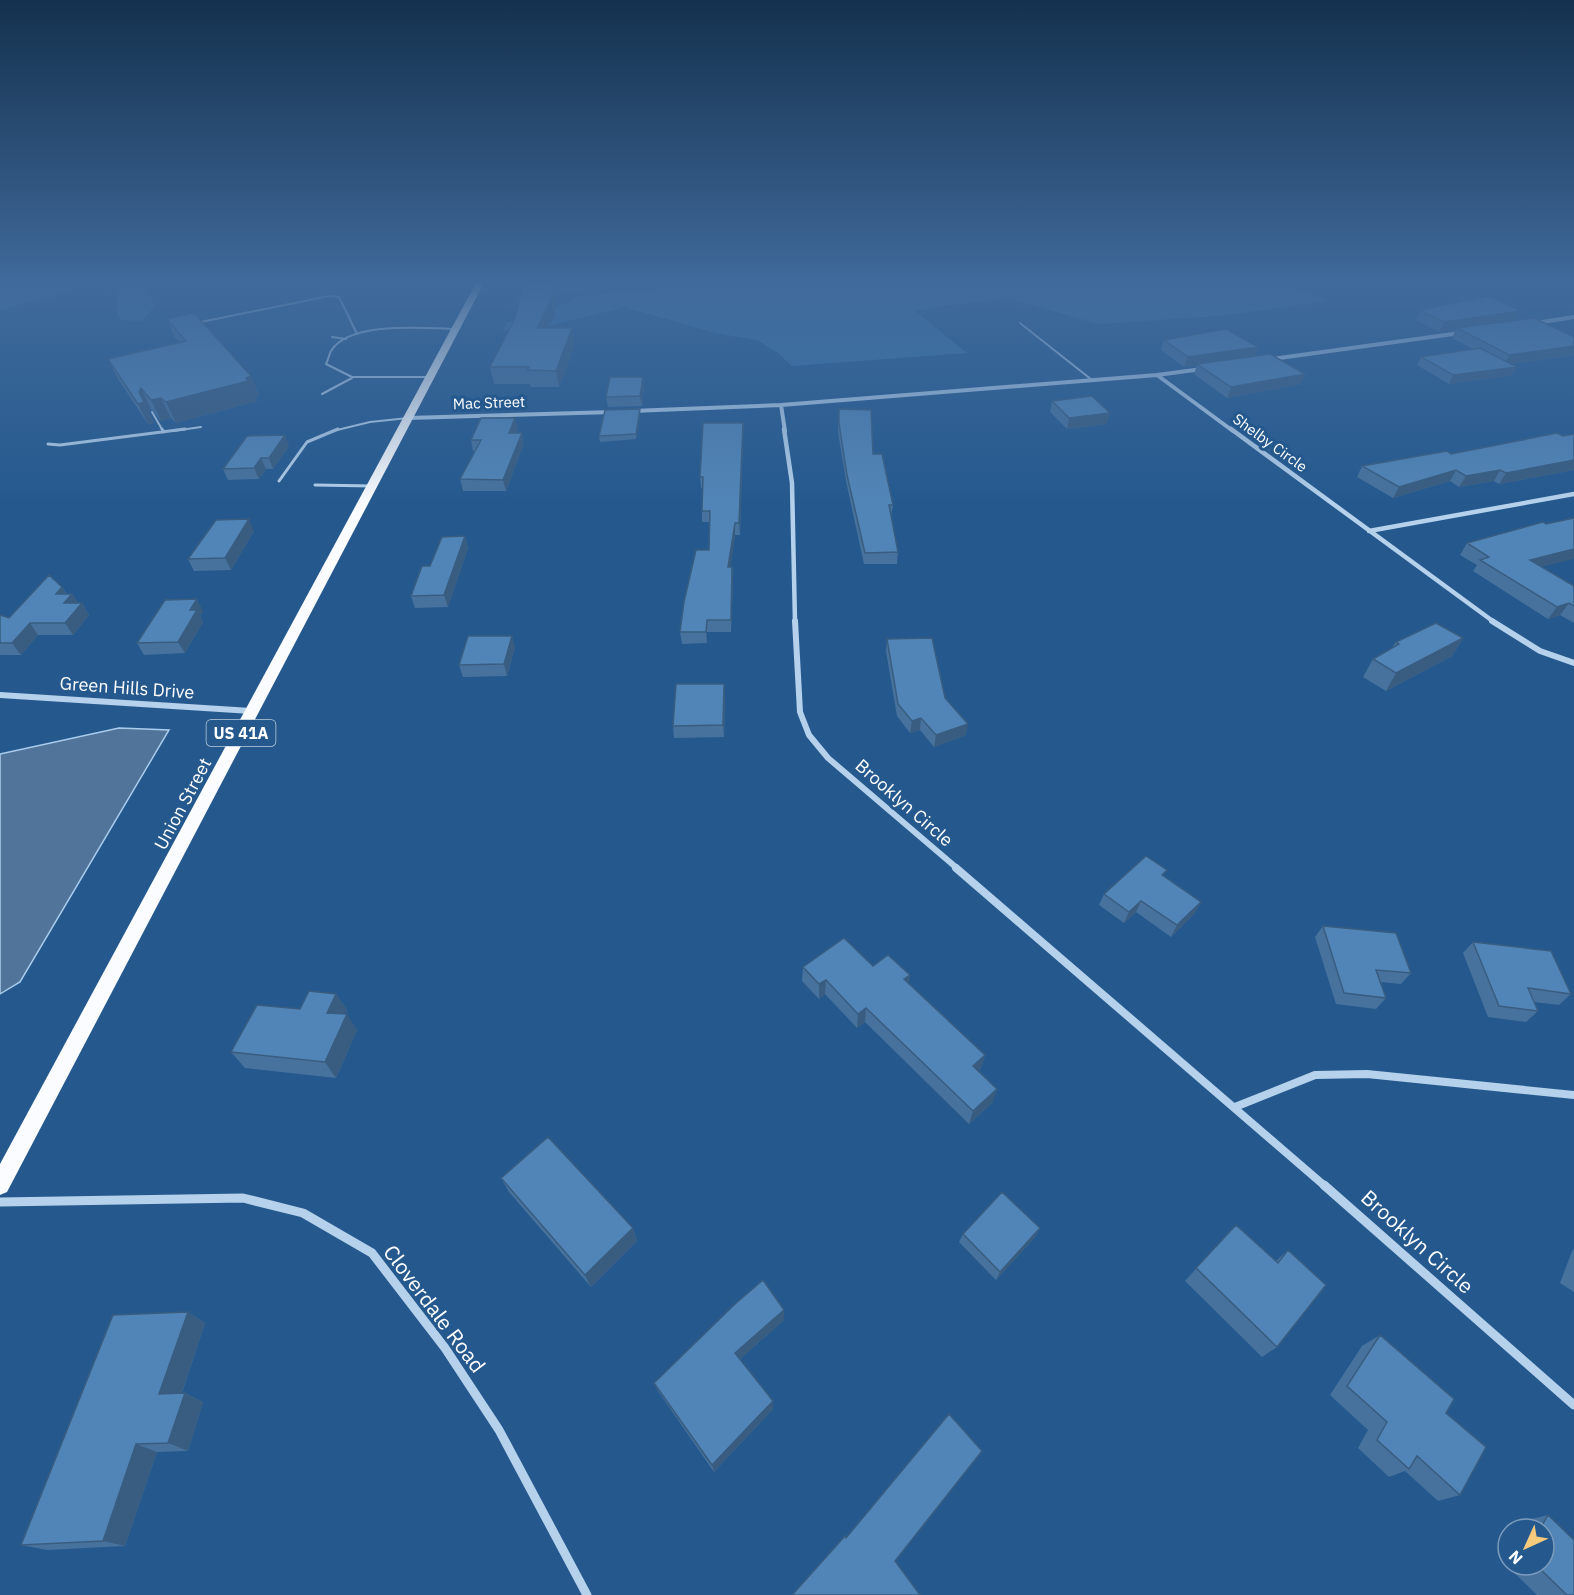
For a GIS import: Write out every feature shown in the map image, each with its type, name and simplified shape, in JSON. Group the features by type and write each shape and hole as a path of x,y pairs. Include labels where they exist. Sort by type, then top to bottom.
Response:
{"main road":[{"name":"Union Street","path":"0,1185 441,355"}],"street":[{"path":"1262,361 1302,355"},
{"path":"630,411 781,405 1157,375 1204,369"},
{"name":"Shelby Circle","path":"1157,375 1506,631 1540,651 1574,663"},
{"name":"Brooklyn Circle","path":"781,405 792,483 795,648 800,712 809,735 828,758 1236,1107 1574,1405"},
{"name":"Mac Street","path":"408,418 619,411"},
{"path":"1369,531 1574,494"},
{"name":"Green Hills Drive","path":"0,694 253,712"},
{"path":"1236,1107 1316,1075 1367,1074 1574,1095"},
{"name":"Cloverdale Road","path":"0,1202 243,1198 303,1213 372,1253 445,1348 499,1430 586,1595"}],"lane":[{"path":"327,355 326,364 352,377 430,376"},
{"path":"1063,355 1092,380"},
{"path":"322,394 352,377"},
{"path":"152,412 164,432"},
{"path":"279,481 306,443 336,430 378,420 408,418"},
{"path":"48,444 60,445 201,427"},
{"path":"315,485 372,486"}],"shaded area":[{"path":"781,355 934,355 792,366"},
{"path":"119,728 169,730 20,982 0,994 0,754"}],"building":[{"path":"123,355 232,355 251,376 246,378 248,381 166,402 161,398 151,400 141,388 139,392 144,402 138,404 108,359"},
{"path":"496,355 562,355 556,371 527,370 529,367 490,367"},
{"path":"1273,355 1305,374 1231,387 1197,364"},
{"path":"1494,355 1517,367 1453,375 1421,357"},
{"path":"610,377 643,377 640,396 606,397"},
{"path":"1092,396 1110,413 1069,418 1052,401"},
{"path":"640,409 636,434 599,436 605,410"},
{"path":"839,409 871,410 873,454 882,454 893,505 889,505 898,552 865,553 847,475"},
{"path":"481,418 515,418 509,433 522,433 503,480 460,479 481,440 471,440"},
{"path":"703,423 743,423 739,523 735,523 728,567 732,567 731,620 707,620 706,632 680,632 684,602 696,550 709,550 710,511 702,511 703,477 700,477"},
{"path":"1557,433 1563,436 1574,434 1574,460 1506,473 1500,470 1466,476 1456,470 1399,487 1362,466 1447,451 1451,454"},
{"path":"285,435 269,458 261,458 254,468 223,469 247,436"},
{"path":"1574,518 1574,549 1530,560 1574,586 1574,606 1569,603 1557,607 1480,560 1489,557 1467,543 1543,522 1546,524"},
{"path":"249,519 225,558 188,559 216,520"},
{"path":"465,536 444,595 411,596 422,566 430,566 442,537"},
{"path":"49,575 62,587 56,594 72,594 64,603 82,603 65,623 30,623 12,643 0,643 0,615 9,618"},
{"path":"197,599 190,610 197,610 178,642 137,643 165,600"},
{"path":"1436,623 1463,638 1396,673 1373,659 1399,644 1396,642"},
{"path":"468,636 512,636 504,664 459,665"},
{"path":"932,638 945,698 968,724 936,735 921,718 912,721 898,704 887,639"},
{"path":"676,684 724,684 723,725 673,726"},
{"path":"1146,856 1167,870 1162,875 1201,902 1177,925 1141,901 1129,912 1104,894"},
{"path":"1323,926 1396,933 1411,973 1376,970 1386,998 1344,993"},
{"path":"844,938 873,966 888,955 910,975 904,979 985,1055 973,1066 997,1089 973,1111 866,1008 858,1014 826,980 819,984 803,967"},
{"path":"1473,942 1551,951 1571,994 1528,988 1538,1011 1499,1006"},
{"path":"309,991 336,994 327,1013 347,1014 325,1062 231,1052 257,1005 300,1009"},
{"path":"548,1137 633,1228 585,1275 501,1178"},
{"path":"1002,1192 1040,1228 1000,1272 963,1234"},
{"path":"1236,1225 1278,1263 1288,1250 1326,1285 1277,1347 1196,1268"},
{"path":"763,1280 784,1310 735,1353 773,1401 712,1465 654,1383"},
{"path":"188,1312 159,1394 185,1393 168,1443 136,1444 103,1541 21,1545 113,1315"},
{"path":"1380,1335 1454,1399 1446,1413 1486,1447 1460,1495 1417,1456 1409,1469 1377,1440 1387,1422 1347,1386"},
{"path":"949,1414 982,1451 895,1561 920,1595 794,1595 845,1536 846,1538"},
{"path":"1556,1523 1574,1540 1574,1595 1567,1595 1548,1577 1556,1577"}]}
